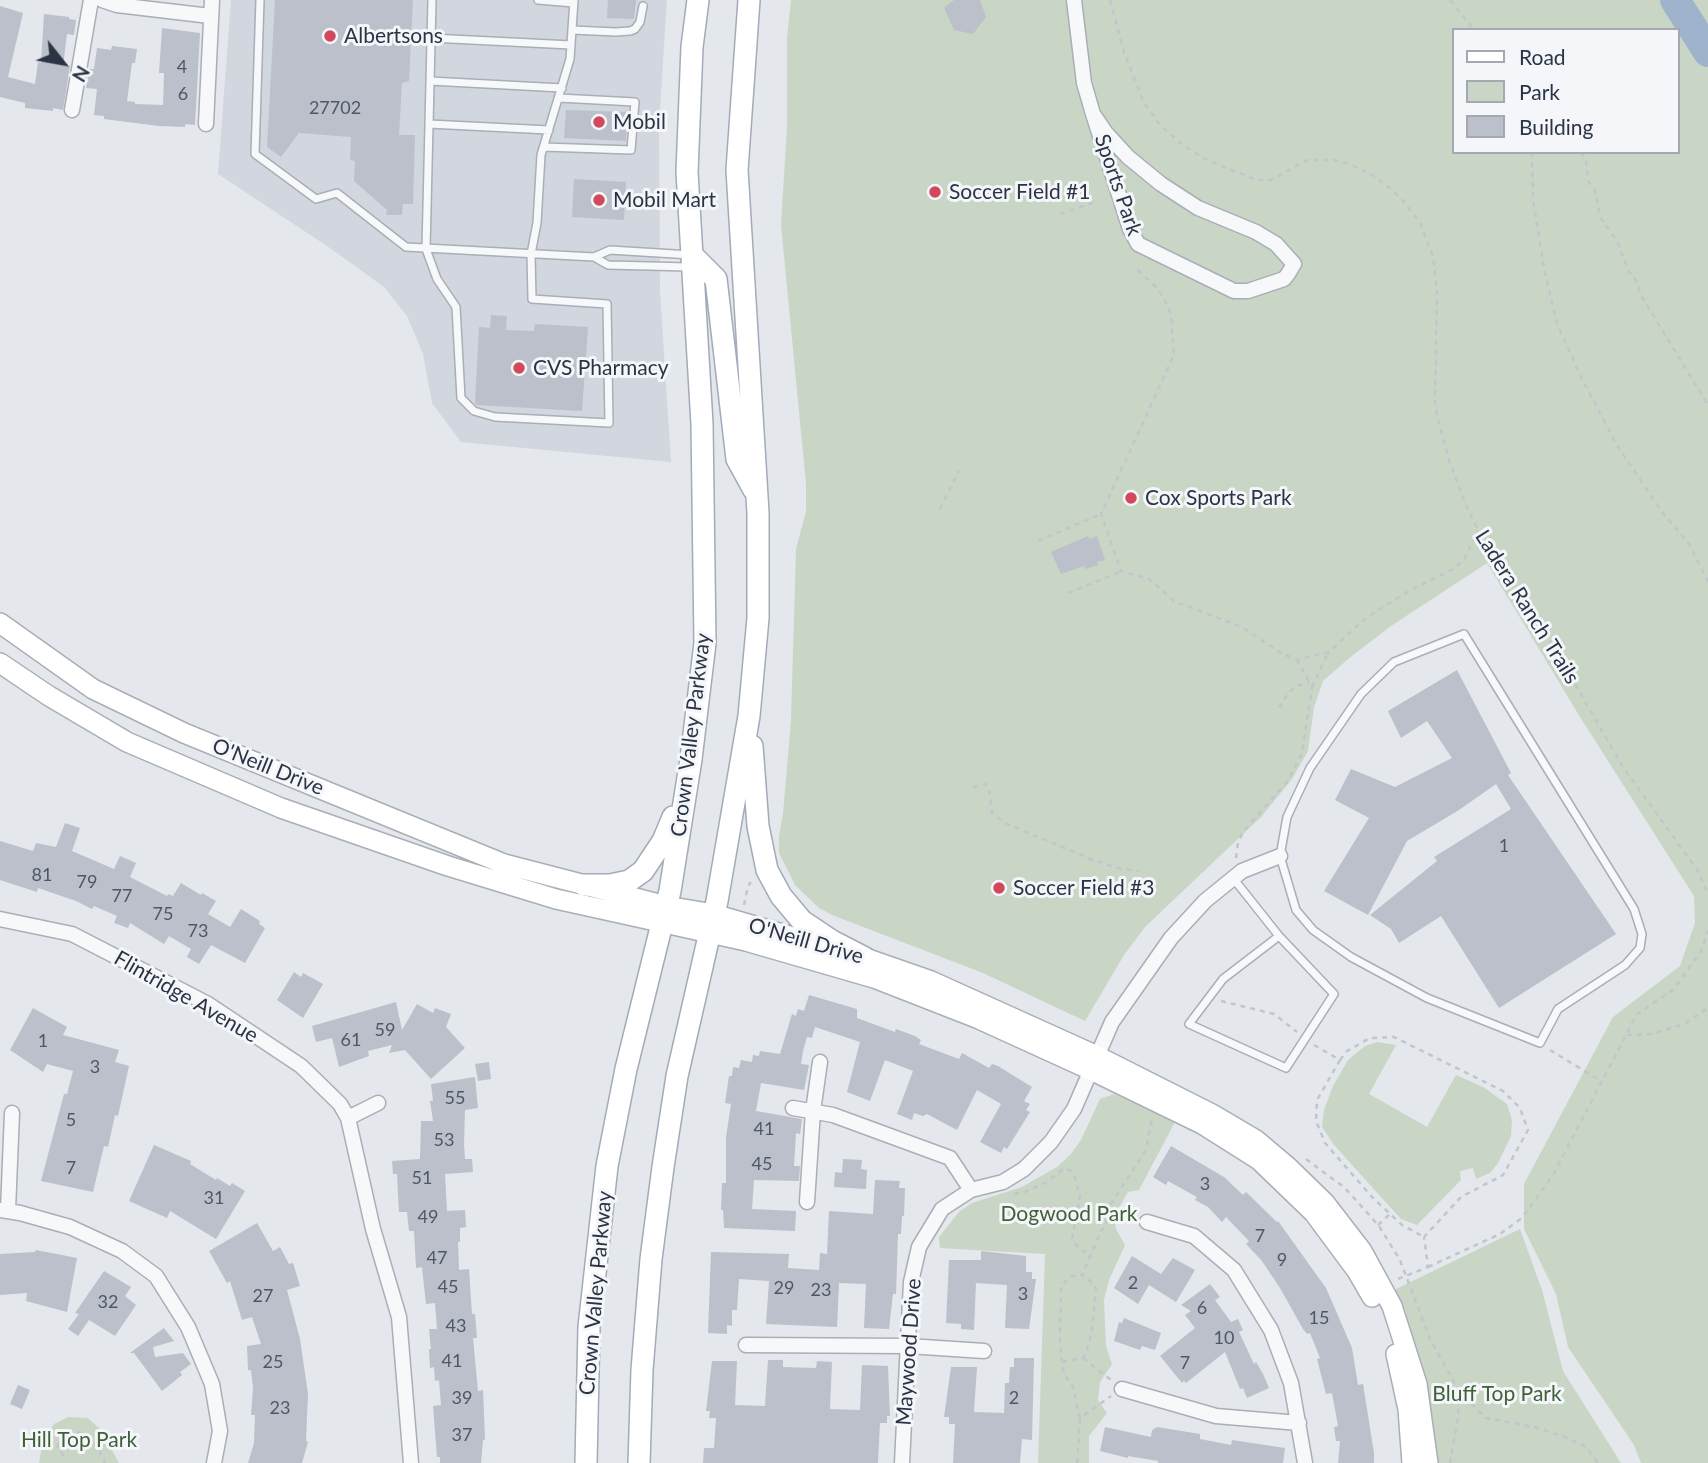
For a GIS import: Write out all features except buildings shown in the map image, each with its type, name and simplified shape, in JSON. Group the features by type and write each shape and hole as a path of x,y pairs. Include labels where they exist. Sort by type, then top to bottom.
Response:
{"main road":[{"name":"Crown Valley Parkway","path":"586,1463 589,1327 606,1178 626,1069 664,914 691,758 705,643 702,424 687,172 692,47 698,0"},
{"path":"639,1463 642,1370 651,1259 663,1167 677,1076 713,923 749,716 758,618 757,495 737,170 749,0"},
{"path":"692,261 716,279 737,459 757,495"},
{"name":"O'Neill Drive","path":"0,623 93,688 184,733 504,864 584,885 664,914"},
{"name":"O'Neill Drive","path":"0,663 127,742 281,808 448,866 556,899 713,923 865,958 930,981 1094,1063 1158,1102 1202,1124 1259,1160 1314,1213 1357,1270 1390,1328 1408,1409 1412,1463"},
{"path":"749,716 758,826 767,870 781,897 802,921 865,958"},
{"path":"584,885 610,885 629,881 643,872 663,841 691,758"},
{"name":"O'Neill Drive","path":"713,923 874,978 1094,1063 1212,1114 1256,1140 1325,1203 1362,1251 1392,1306 1417,1384 1428,1463"}],"street":[{"path":"72,110 91,0"},
{"path":"102,0 117,5 210,16"},
{"path":"206,124 212,0"},
{"name":"Sports Park","path":"1074,0 1081,68 1093,114 1130,229 1138,244 1234,290 1248,290 1284,279 1294,264 1276,244 1256,232 1198,208 1161,184 1128,157 1093,114"},
{"name":"Maywood Drive","path":"902,1463 911,1282 919,1247 942,1209 971,1190 1003,1182 1024,1168 1051,1142 1074,1109 1112,1022 1171,938 1205,901 1241,871 1280,856"},
{"name":"Flintridge Avenue","path":"0,919 72,934 208,1004 301,1066 340,1104 348,1118 373,1229 399,1317 411,1463"},
{"path":"807,1202 813,1111 820,1062"},
{"path":"348,1118 378,1103"},
{"path":"793,1108 833,1115 950,1158 971,1190"},
{"path":"12,1113 4,1210 70,1227 122,1251 156,1276 188,1327 212,1384 220,1431 214,1463"},
{"path":"1147,1222 1194,1236 1234,1269 1271,1330 1292,1383 1305,1463"},
{"path":"746,1345 908,1346 984,1351"},
{"path":"1122,1389 1216,1416 1299,1423"}],"lane":[{"path":"260,0 255,154 316,199 337,193 406,247 594,257 610,250 692,261"},
{"path":"432,0 426,249 437,279 456,307 461,398 474,411 495,416 609,424 607,304 532,299 531,254 537,223 541,155 570,59 574,1 538,0"},
{"path":"572,30 616,32 635,29 640,22 643,6"},
{"path":"431,38 571,45"},
{"path":"430,81 562,88"},
{"path":"544,148 631,150 635,102 559,98"},
{"path":"429,124 549,131"},
{"path":"594,257 608,265 692,261"},
{"path":"1464,634 1634,909 1642,934 1640,948 1625,965 1558,1009 1540,1044 1427,998 1351,957 1323,937 1296,910 1280,856 1287,817 1310,768 1362,694 1394,662 1464,634"},
{"path":"1232,878 1279,936 1334,995 1286,1068 1189,1024 1223,979 1279,936"}],"path":[{"name":"Ladera Ranch Trails","path":"1110,0 1140,97 1149,113 1173,137 1209,161 1256,180 1271,180 1307,160 1319,159 1352,165 1374,176 1401,198 1420,223 1433,256 1437,289 1435,407 1449,461 1478,530 1553,646 1623,767 1698,871 1708,894"},
{"path":"1450,0 1472,28"},
{"path":"1532,154 1535,212 1545,273 1558,324 1581,377 1618,447 1662,512 1689,544 1708,582"},
{"path":"1582,154 1586,161 1588,181 1595,190 1600,218 1617,241 1642,297 1708,405"},
{"path":"1060,214 1094,202"},
{"path":"1038,541 1101,514 1174,355 1171,314 1164,298 1138,270"},
{"path":"940,509 959,471"},
{"path":"1101,514 1121,571"},
{"path":"1284,789 1302,754 1310,685 1329,652 1360,623 1380,609 1455,568 1464,559 1478,530"},
{"path":"1068,593 1121,571 1149,579 1174,601 1242,627 1281,653 1297,660 1329,652"},
{"path":"1297,660 1310,685"},
{"path":"1279,708 1296,686 1310,685"},
{"path":"1236,860 1242,832 1287,781"},
{"path":"973,787 985,784 989,788 992,813 1005,823 1093,860 1117,868 1139,871"},
{"path":"741,906 744,906 751,882"},
{"path":"1380,1285 1428,1267 1500,1234 1522,1218 1553,1175 1637,1014 1674,989 1700,951 1708,931"},
{"path":"1211,993 1221,1001 1275,1014 1305,1040 1340,1060"},
{"path":"1625,1035 1652,1034 1684,1024 1708,1008"},
{"path":"1394,1037 1503,1091 1520,1108 1528,1130 1503,1175 1461,1197 1424,1237 1402,1225 1372,1197 1325,1143 1316,1121 1317,1100 1340,1060 1347,1051 1370,1038 1394,1037"},
{"path":"1540,1044 1601,1081"},
{"path":"1082,1275 1101,1231 1106,1226 1107,1210 1146,1150 1158,1102"},
{"path":"1003,1196 1024,1192 1047,1182 1063,1169 1070,1170 1080,1196 1072,1239 1090,1256"},
{"path":"1107,1210 1147,1222"},
{"path":"1378,1225 1390,1214"},
{"path":"1424,1237 1428,1267"},
{"path":"1077,1463 1080,1418 1072,1383 1064,1375 1060,1346 1061,1286 1070,1276 1082,1275 1094,1284 1096,1290 1092,1330 1083,1358"},
{"path":"1406,1276 1430,1339 1459,1391 1486,1418 1539,1428 1565,1437 1586,1447 1598,1463"},
{"path":"1062,1362 1083,1358 1122,1389 1080,1418"},
{"path":"1450,1463 1458,1418 1459,1391"},
{"path":"64,1456 58,1448 58,1441 63,1434 75,1431 85,1435 98,1447 105,1463"}],"shaded area":[{"path":"231,0 667,0 659,124 660,291 671,462 461,442 432,403 423,354 407,316 384,287 218,174"}],"green space":[{"name":"Cox Sports Park","path":"791,0 1708,0 1708,1463 1641,1463 1634,1445 1568,1347 1556,1294 1524,1229 1524,1184 1613,1017 1680,966 1695,923 1694,896 1580,717 1487,563 1391,626 1323,681 1314,707 1308,751 1292,779 1261,817 1145,927 1124,955 1085,1021 983,973 832,915 819,908 795,885 779,853 791,720 796,549 806,511 806,484 781,225 787,126 787,38"},
{"path":"1377,1042 1396,1045 1369,1094 1427,1127 1456,1075 1483,1087 1507,1104 1512,1120 1511,1136 1490,1173 1476,1179 1473,1168 1460,1171 1461,1180 1417,1225 1401,1219 1334,1145 1322,1127 1324,1110 1333,1086 1348,1060 1365,1046"},
{"name":"Dogwood Park","path":"1114,1094 1176,1120 1139,1190 1128,1192 1114,1216 1116,1229 1125,1245 1109,1280 1104,1300 1106,1346 1112,1364 1100,1382 1098,1400 1107,1413 1089,1436 1089,1463 1038,1463 1045,1254 940,1248 939,1237 959,1212 972,1203 1022,1187 1057,1167 1081,1140 1100,1099"},
{"name":"Bluff Top Park","path":"1520,1229 1542,1290 1563,1371 1621,1463 1436,1463 1427,1386 1394,1290"},
{"name":"Hill Top Park","path":"68,1417 88,1418 101,1430 119,1463 39,1463 43,1440 54,1424"}],"waterway":[{"path":"1675,0 1708,52"}],"place":[{"name":"Albertsons","path":"330,36"},
{"name":"Mobil","path":"599,122"},
{"name":"Soccer Field #1","path":"935,192"},
{"name":"Mobil Mart","path":"599,200"},
{"name":"CVS Pharmacy","path":"519,368"},
{"name":"Cox Sports Park","path":"1131,498"},
{"name":"Soccer Field #3","path":"999,888"}]}
